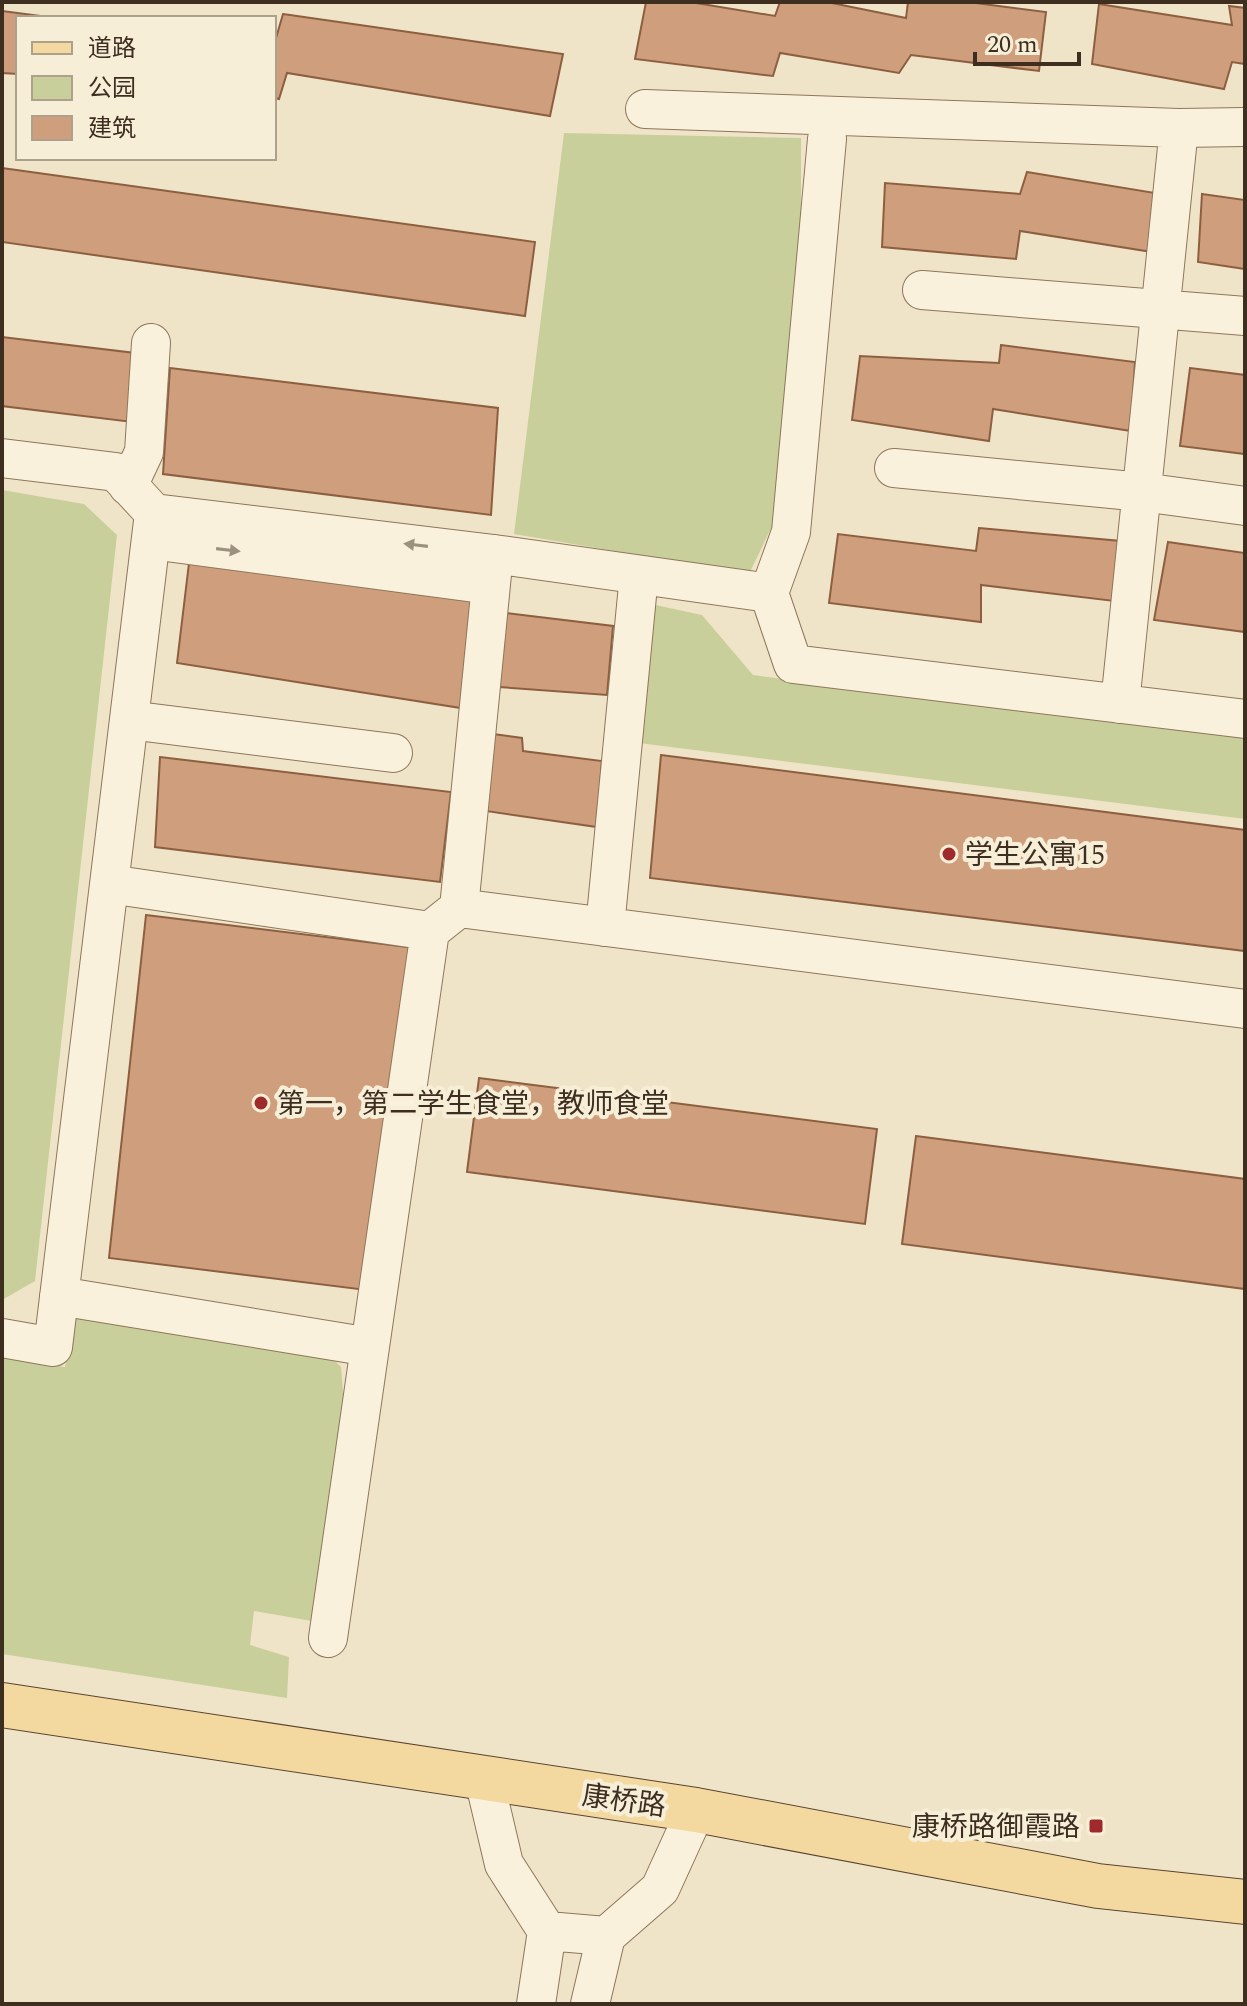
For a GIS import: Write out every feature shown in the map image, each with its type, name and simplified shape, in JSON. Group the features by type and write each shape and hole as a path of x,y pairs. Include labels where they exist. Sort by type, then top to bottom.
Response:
{"main road":[{"name":"康桥路","path":"2,1705 696,1810 1098,1886 1245,1902"}],"lane":[{"path":"645,109 1179,128 1245,127"},
{"path":"1120,704 1179,128"},
{"path":"827,139 791,532 769,593 793,664 1245,719"},
{"path":"922,290 1245,316"},
{"path":"128,486 144,452 151,343"},
{"path":"2,458 116,472 152,526 53,1347 2,1338"},
{"path":"894,468 1142,492 1245,506"},
{"path":"152,526 492,569 639,575 769,593"},
{"path":"328,1638 370,1347 445,920 492,569"},
{"path":"605,927 639,575"},
{"path":"129,720 393,753"},
{"path":"109,884 445,920 605,927 1245,1009"},
{"path":"59,1296 370,1347"},
{"path":"484,1779 504,1864 547,1931 536,2004"},
{"path":"590,2004 606,1936 660,1889 696,1810"},
{"path":"547,1931 606,1936"}],"green space":[{"path":"564,133 801,138 801,315 776,518 749,574 514,534"},
{"path":"2,490 84,504 117,535 35,1281 2,1300"},
{"path":"637,601 702,615 753,675 1245,737 1245,819 623,741"},
{"path":"76,1310 324,1350 341,1367 344,1403 312,1621 254,1611 250,1645 289,1657 287,1698 2,1654 2,1357 65,1367"}],"building":[{"path":"646,2 690,2 775,16 780,2 827,2 906,18 908,2 968,2 1046,12 1039,71 911,55 899,73 780,53 773,76 635,59"},
{"path":"1099,4 1232,25 1229,6 1245,8 1245,64 1232,62 1224,89 1092,64"},
{"path":"2,11 41,16 16,16 16,74 2,73"},
{"path":"283,14 563,54 550,116 287,73 279,99 276,98 276,38"},
{"path":"2,168 535,242 525,316 2,242"},
{"path":"1027,172 1155,193 1152,252 1020,231 1016,259 882,247 885,183 1020,194"},
{"path":"1202,194 1245,200 1245,269 1198,262"},
{"path":"2,337 135,353 132,422 2,406"},
{"path":"1001,345 1135,362 1131,431 993,409 989,441 852,420 860,356 999,363"},
{"path":"170,368 498,408 491,515 163,474"},
{"path":"1190,368 1245,375 1245,454 1180,446"},
{"path":"979,528 1121,541 1114,601 981,585 981,622 829,603 838,534 976,551"},
{"path":"1168,542 1245,553 1245,632 1154,620"},
{"path":"189,563 475,598 467,709 177,663"},
{"path":"505,613 613,626 607,695 499,687"},
{"path":"493,734 522,738 523,751 602,761 597,827 486,811"},
{"name":"学生公寓15","path":"661,755 1245,830 1245,951 650,878"},
{"path":"160,757 451,792 440,882 155,847"},
{"name":"第一，第二学生食堂，教师食堂","path":"146,915 416,948 374,1291 109,1258"},
{"path":"479,1078 877,1129 865,1224 467,1172"},
{"path":"916,1136 1245,1179 1245,1289 902,1244"}],"place":[{"name":"学生公寓15","path":"949,854"},
{"name":"第一，第二学生食堂，教师食堂","path":"261,1103"},
{"name":"康桥路御霞路","path":"1096,1826"}]}
